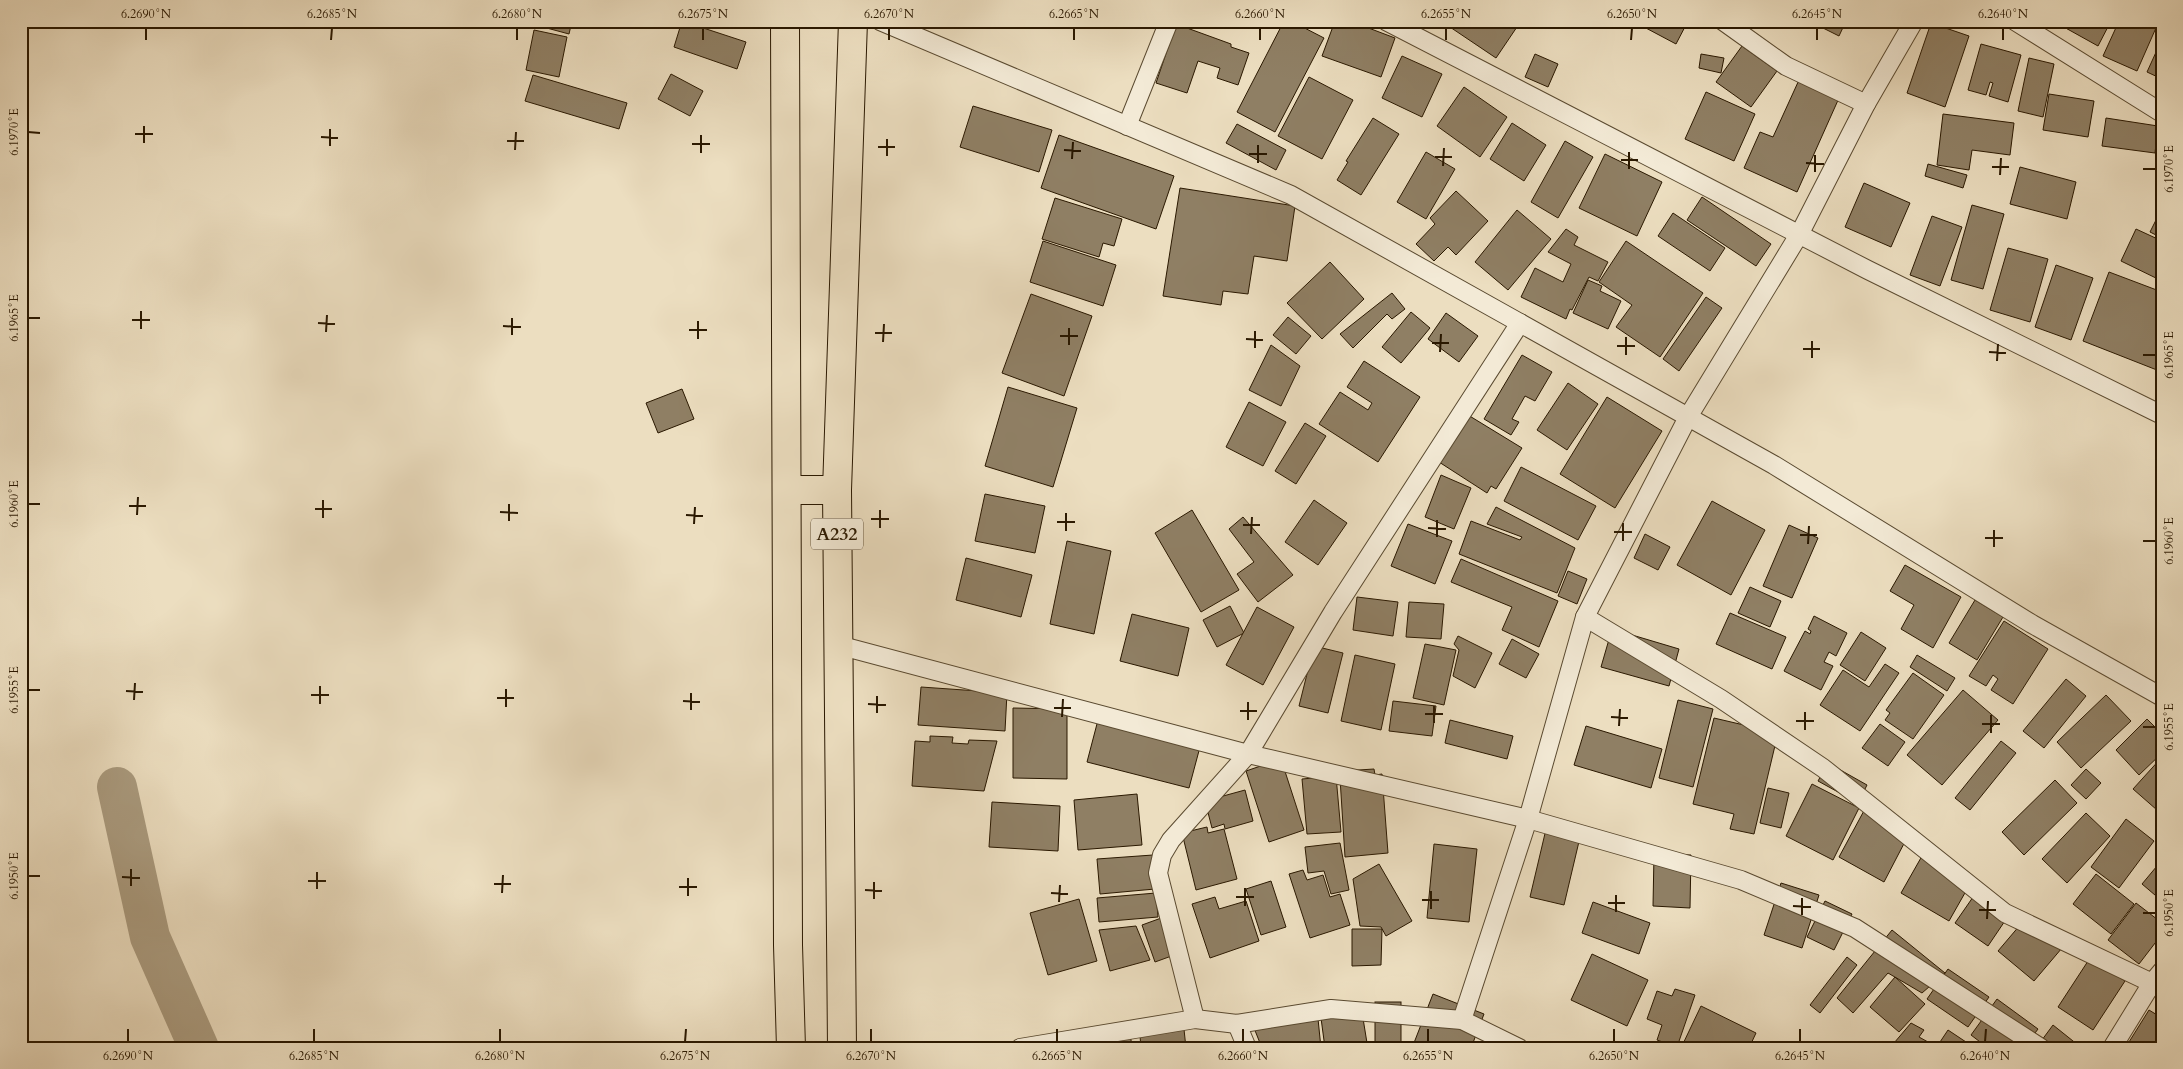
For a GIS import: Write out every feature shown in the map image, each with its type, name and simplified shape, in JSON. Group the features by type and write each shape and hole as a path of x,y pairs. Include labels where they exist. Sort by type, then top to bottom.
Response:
{"highway":[{"name":"A232","path":"785,21 791,1048"},
{"name":"A232","path":"842,1048 837,490 853,21"},
{"path":"787,490 837,490"}],"street":[{"path":"880,21 1292,195 1774,465 2032,624 2162,697"},
{"path":"1127,126 1169,21"},
{"path":"1386,21 1800,233 1868,270 2162,415"},
{"path":"1723,21 1786,66 1866,104"},
{"path":"1462,1020 1528,819 1585,617 1688,417 1800,233 1866,104 1914,21"},
{"path":"2015,21 2162,113"},
{"path":"1195,1019 1158,873 1162,854 1171,840 1248,754 1333,612 1520,323"},
{"path":"1585,617 1720,699 1823,768 2005,914 2158,981 2112,1048"},
{"path":"838,645 1248,754 1528,819 1741,880 1856,928 2041,1048"},
{"path":"1020,1048 1195,1019 1237,1024 1331,1010 1462,1020 1519,1048"},
{"path":"1237,1024 1247,1048"}],"building":[{"path":"544,21 572,21 569,34 543,27"},
{"path":"682,21 746,42 737,69 674,47"},
{"path":"1284,21 1291,21 1324,38 1275,132 1237,112"},
{"path":"1335,21 1350,21 1395,38 1381,77 1322,56"},
{"path":"1441,21 1521,21 1496,58"},
{"path":"1646,21 1688,21 1676,44 1644,27"},
{"path":"1809,21 1846,21 1839,36"},
{"path":"1863,21 1877,21 1873,28"},
{"path":"2053,21 2111,21 2098,46"},
{"path":"2119,21 2159,21 2137,71 2103,56"},
{"path":"1931,23 1969,36 1945,107 1907,93"},
{"path":"1176,24 1231,44 1231,47 1249,53 1238,85 1217,78 1220,68 1198,61 1187,93 1156,83"},
{"path":"534,30 567,37 559,77 526,70"},
{"path":"2162,39 2162,79 2147,72"},
{"path":"1981,44 2021,55 2008,102 1989,96 1993,83 1990,82 1986,95 1968,90"},
{"path":"1742,46 1777,71 1751,107 1716,82"},
{"path":"1535,54 1558,64 1548,87 1525,77"},
{"path":"1701,54 1724,58 1721,73 1699,68"},
{"path":"1402,56 1442,74 1422,117 1382,98"},
{"path":"2029,58 2054,64 2043,117 2018,111"},
{"path":"671,74 703,91 690,116 658,99"},
{"path":"533,75 627,103 619,129 525,101"},
{"path":"1309,77 1353,100 1322,159 1278,136"},
{"path":"1799,80 1839,98 1797,192 1744,168 1760,132 1773,137"},
{"path":"1464,87 1507,117 1480,157 1437,126"},
{"path":"1706,92 1755,114 1734,161 1685,139"},
{"path":"2049,94 2094,101 2088,137 2043,130"},
{"path":"973,106 1052,130 1039,172 960,147"},
{"path":"1943,114 2014,123 2010,155 1972,150 1969,170 1937,165"},
{"path":"1373,118 1399,134 1361,195 1337,180 1348,162 1346,161"},
{"path":"2106,118 2158,126 2155,153 2102,146"},
{"path":"1512,123 1546,145 1524,181 1490,159"},
{"path":"1237,124 1286,150 1276,170 1226,143"},
{"path":"1059,135 1174,176 1156,229 1041,188"},
{"path":"1565,141 1593,157 1558,218 1531,202"},
{"path":"1426,152 1455,169 1426,219 1397,202"},
{"path":"1605,154 1662,182 1637,236 1579,208"},
{"path":"1928,164 1967,175 1963,188 1925,176"},
{"path":"2020,167 2076,182 2067,219 2010,204"},
{"path":"1864,183 1910,203 1891,247 1845,227"},
{"path":"1180,188 1295,206 1287,261 1254,256 1248,294 1223,291 1221,305 1163,296"},
{"path":"1456,191 1488,221 1456,255 1448,247 1434,261 1416,244 1435,224 1430,218"},
{"path":"1702,197 1771,244 1756,266 1687,220"},
{"path":"1055,198 1122,219 1114,246 1103,243 1099,257 1042,239"},
{"path":"1972,205 2004,214 1983,289 1951,280"},
{"path":"2162,208 2162,238 2150,232"},
{"path":"1517,210 1551,239 1508,290 1475,262"},
{"path":"1673,213 1725,248 1710,271 1658,236"},
{"path":"1932,216 1962,227 1940,286 1910,275"},
{"path":"1566,229 1578,237 1574,245 1608,262 1598,281 1589,277 1566,319 1521,297 1535,268 1563,282 1571,264 1548,252"},
{"path":"2136,229 2162,241 2160,280 2121,261"},
{"path":"1043,241 1116,265 1103,306 1030,282"},
{"path":"1626,241 1703,293 1660,357 1616,327 1632,305 1599,282"},
{"path":"2008,248 2048,259 2030,322 1990,310"},
{"path":"1330,262 1364,299 1322,339 1287,303"},
{"path":"2056,265 2093,278 2071,340 2035,327"},
{"path":"2109,272 2162,292 2162,372 2083,341"},
{"path":"1588,280 1602,286 1600,291 1621,301 1608,329 1573,313"},
{"path":"1392,293 1405,309 1392,319 1387,314 1353,348 1340,334"},
{"path":"1031,294 1092,316 1064,396 1002,373"},
{"path":"1706,297 1722,308 1679,371 1663,359"},
{"path":"1411,312 1430,328 1401,363 1382,347"},
{"path":"1446,313 1478,336 1459,362 1428,339"},
{"path":"1288,317 1311,336 1296,354 1273,335"},
{"path":"1271,345 1300,366 1281,406 1249,390"},
{"path":"1522,355 1552,372 1535,401 1525,396 1512,419 1519,422 1511,435 1484,419"},
{"path":"1364,361 1420,397 1378,462 1319,424 1340,392 1368,410 1372,403 1347,387"},
{"path":"1568,383 1598,404 1567,450 1537,430"},
{"path":"1008,387 1077,408 1053,487 985,466"},
{"path":"682,389 694,419 658,433 646,403"},
{"path":"1607,397 1662,431 1615,508 1560,474"},
{"path":"1249,402 1286,422 1263,466 1226,447"},
{"path":"1468,415 1522,448 1496,489 1491,486 1487,493 1439,462"},
{"path":"1305,423 1326,436 1296,484 1275,471"},
{"path":"1521,467 1596,506 1578,540 1504,501"},
{"path":"1441,475 1471,488 1454,529 1425,517"},
{"path":"985,494 1045,506 1035,553 975,541"},
{"path":"1314,500 1347,523 1318,565 1285,542"},
{"path":"1712,501 1765,530 1731,595 1677,565"},
{"path":"1496,507 1575,548 1557,593 1459,554 1471,521 1520,540 1522,537 1487,524"},
{"path":"1192,510 1239,590 1201,612 1155,533"},
{"path":"1243,517 1293,575 1258,602 1237,574 1254,562 1229,529"},
{"path":"1408,524 1452,541 1435,584 1391,566"},
{"path":"1789,525 1818,538 1792,598 1763,586"},
{"path":"1645,534 1670,547 1658,570 1634,558"},
{"path":"1067,541 1111,551 1094,634 1050,624"},
{"path":"966,558 1032,575 1021,617 956,600"},
{"path":"1461,559 1558,601 1539,647 1502,630 1512,607 1451,582"},
{"path":"1905,565 1961,597 1933,648 1901,629 1914,605 1890,591"},
{"path":"1568,571 1587,579 1577,604 1558,596"},
{"path":"1750,587 1781,601 1770,627 1738,613"},
{"path":"1357,597 1398,602 1393,636 1353,630"},
{"path":"1975,600 2003,617 1977,660 1949,643"},
{"path":"1409,602 1444,604 1441,639 1406,637"},
{"path":"1230,606 1244,633 1217,647 1203,620"},
{"path":"1257,607 1294,627 1263,685 1226,665"},
{"path":"1730,613 1786,637 1772,669 1716,644"},
{"path":"1132,614 1189,628 1178,676 1120,661"},
{"path":"1814,616 1847,633 1836,656 1829,652 1824,662 1833,666 1821,690 1784,671 1805,631 1810,634 1811,631 1808,629"},
{"path":"2004,621 2048,649 2013,704 1991,690 1998,679 1993,675 1986,686 1969,676"},
{"path":"1612,629 1679,649 1669,686 1601,667"},
{"path":"1861,632 1886,648 1865,681 1840,665"},
{"path":"1458,636 1492,653 1475,688 1453,676 1459,650 1454,644"},
{"path":"1512,639 1539,654 1526,678 1499,664"},
{"path":"1425,644 1456,650 1444,705 1413,698"},
{"path":"1314,646 1343,653 1328,713 1299,706"},
{"path":"1355,655 1395,664 1381,730 1341,721"},
{"path":"1917,655 1955,678 1947,691 1910,667"},
{"path":"1885,664 1899,673 1860,731 1820,705 1843,670 1869,687"},
{"path":"1913,673 1944,695 1913,739 1885,720 1890,713 1886,710"},
{"path":"2066,679 2086,696 2044,748 2023,731"},
{"path":"921,687 1007,693 1005,731 918,725"},
{"path":"1963,690 1998,720 1942,785 1907,755"},
{"path":"2106,695 2131,721 2081,768 2057,742"},
{"path":"1678,700 1713,709 1693,787 1659,778"},
{"path":"1393,701 1436,706 1432,736 1389,731"},
{"path":"1013,708 1067,709 1067,779 1013,778"},
{"path":"1714,718 1778,733 1754,834 1730,829 1734,814 1693,804"},
{"path":"2147,719 2162,734 2162,753 2139,775 2116,750"},
{"path":"1098,720 1200,747 1189,788 1087,762"},
{"path":"1450,720 1513,736 1507,759 1445,743"},
{"path":"1880,724 1905,742 1888,766 1862,748"},
{"path":"1586,726 1662,749 1651,788 1574,765"},
{"path":"930,736 953,737 952,743 968,744 969,740 997,741 984,791 912,786 915,741 930,742"},
{"path":"2001,741 2016,753 1970,810 1955,798"},
{"path":"2162,757 2162,804 2157,810 2133,789"},
{"path":"1281,759 1304,830 1269,842 1246,771"},
{"path":"1828,763 1867,785 1858,803 1818,781"},
{"path":"1374,769 1375,775 1382,774 1388,853 1345,857 1340,778 1343,771"},
{"path":"2086,769 2101,783 2086,799 2071,785"},
{"path":"1336,776 1341,832 1307,834 1302,779"},
{"path":"2055,780 2077,803 2024,855 2002,832"},
{"path":"1812,784 1859,808 1833,860 1786,836"},
{"path":"1768,788 1789,793 1781,828 1760,823"},
{"path":"1245,790 1253,821 1225,829 1224,824 1212,828 1205,801"},
{"path":"1137,794 1142,845 1078,850 1074,800"},
{"path":"992,802 1060,806 1058,851 989,847"},
{"path":"1866,807 1910,832 1884,882 1839,857"},
{"path":"2086,813 2110,836 2067,883 2042,859"},
{"path":"2126,819 2154,841 2119,888 2091,867"},
{"path":"1547,825 1581,833 1564,905 1530,897"},
{"path":"1207,827 1208,833 1224,829 1237,879 1196,890 1182,833"},
{"path":"1340,843 1349,890 1331,894 1324,871 1308,873 1305,847"},
{"path":"1434,844 1477,849 1469,922 1427,918"},
{"path":"1654,854 1691,855 1690,908 1653,906"},
{"path":"1153,855 1155,889 1100,894 1097,859"},
{"path":"1922,856 1970,884 1949,921 1901,893"},
{"path":"2162,860 2162,901 2142,884"},
{"path":"1379,864 1412,921 1386,936 1381,927 1360,926 1353,879"},
{"path":"1303,870 1307,880 1323,875 1330,897 1340,894 1350,925 1310,938 1289,874"},
{"path":"2096,874 2134,904 2111,934 2073,904"},
{"path":"1271,881 1286,927 1261,935 1246,889"},
{"path":"1781,883 1819,895 1802,948 1764,935"},
{"path":"1980,887 2013,909 1988,946 1955,923"},
{"path":"1156,893 1158,917 1099,922 1097,898"},
{"path":"1215,897 1219,909 1246,901 1259,941 1210,958 1192,904"},
{"path":"1079,899 1097,961 1048,975 1030,913"},
{"path":"1825,901 1852,914 1834,950 1807,937"},
{"path":"1593,902 1650,923 1639,954 1582,933"},
{"path":"2136,903 2162,923 2162,934 2139,964 2108,940"},
{"path":"1164,917 1177,954 1155,962 1142,925"},
{"path":"2026,918 2062,948 2034,981 1998,951"},
{"path":"1136,926 1150,960 1110,971 1099,930"},
{"path":"1352,929 1382,929 1381,965 1352,966"},
{"path":"1892,930 1945,973 1922,993 1888,973 1853,1013 1837,998"},
{"path":"1592,954 1648,980 1627,1026 1571,1000"},
{"path":"1847,957 1857,965 1820,1013 1810,1005"},
{"path":"2090,958 2125,981 2093,1030 2058,1007"},
{"path":"1948,969 1989,997 1968,1027 1927,999"},
{"path":"1895,977 1925,1004 1899,1032 1870,1007"},
{"path":"1675,989 1695,995 1677,1047 1657,1040 1662,1025 1647,1019 1657,991 1672,996"},
{"path":"1433,994 1484,1014 1471,1048 1412,1048"},
{"path":"1997,999 2038,1029 2024,1048 1988,1048 1971,1035"},
{"path":"1375,1002 1401,1002 1401,1048 1375,1048"},
{"path":"1701,1006 1756,1033 1749,1048 1681,1048"},
{"path":"1317,1009 1321,1048 1262,1048 1248,1013"},
{"path":"2149,1010 2162,1018 2162,1048 2139,1048 2129,1042"},
{"path":"1362,1012 1367,1043 1325,1048 1321,1018"},
{"path":"1183,1020 1186,1048 1141,1048 1139,1024"},
{"path":"1911,1023 1924,1030 1919,1037 1928,1042 1925,1048 1886,1048 1890,1042 1894,1043"},
{"path":"2053,1025 2078,1045 2077,1048 2036,1048"},
{"path":"1948,1030 1975,1048 1936,1048"},
{"path":"1130,1032 1132,1048 1112,1048 1111,1034"},
{"path":"1763,1042 1775,1048 1760,1048"}],"waterway":[{"path":"117,787 150,937 199,1048"}]}
